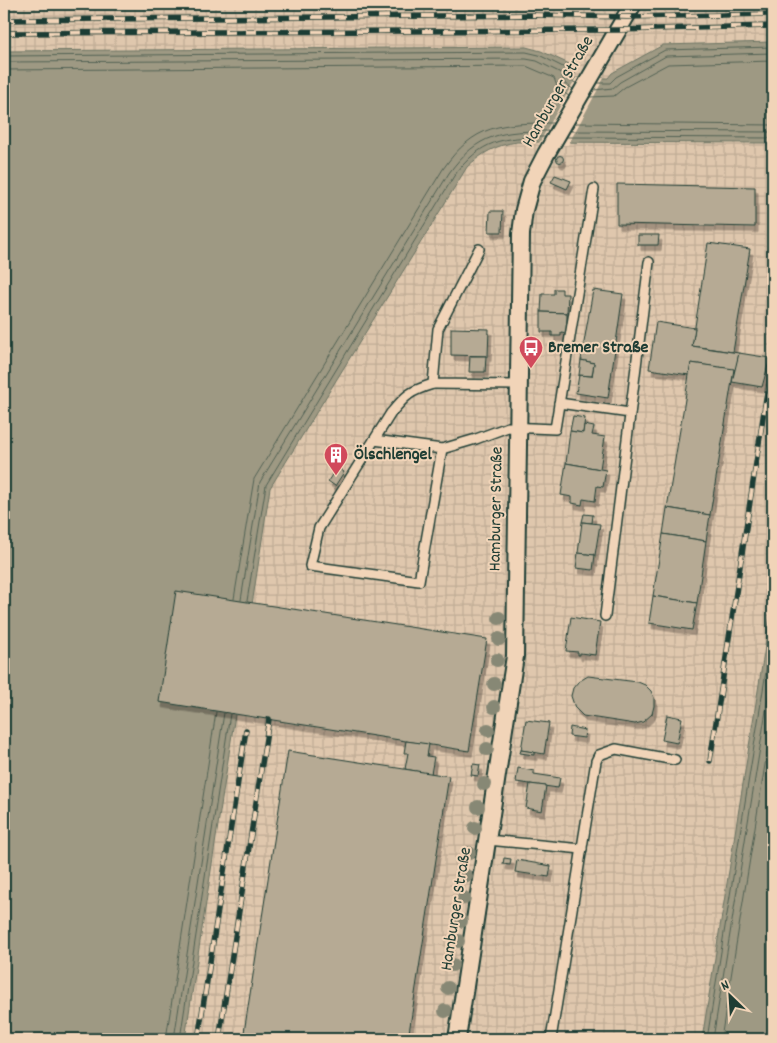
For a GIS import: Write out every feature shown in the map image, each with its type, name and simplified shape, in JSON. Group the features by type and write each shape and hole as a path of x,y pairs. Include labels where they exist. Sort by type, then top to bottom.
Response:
{"street":[{"name":"Hamburger Straße","path":"457,1039 515,656 521,234 524,210 532,180 634,4"}],"lane":[{"path":"374,440 442,449 508,427 555,429 594,189"},
{"path":"433,384 438,329 479,249"},
{"path":"605,616 649,262"},
{"path":"442,449 419,581 310,566 318,528 404,396 433,384 519,385"},
{"path":"559,403 630,413"},
{"path":"552,1039 596,761 599,755 616,749 675,760"},
{"path":"488,840 582,849"}],"shaded area":[{"path":"4,4 773,4 773,1039 4,1039"}],"water":[{"path":"773,42 773,143 517,142 490,150 467,167 270,488 185,1039 4,1039 4,51 526,47 541,51 578,68 573,78 608,78 612,73 663,45"},
{"path":"773,597 773,1039 702,1039"}],"pier":[{"path":"576,78 604,78 568,145 538,145"}],"building":[{"path":"560,155 564,159 560,163 556,159"},
{"path":"555,175 571,181 567,189 551,182"},
{"path":"617,184 755,187 755,227 617,224"},
{"path":"490,211 503,211 502,232 489,232"},
{"path":"638,235 659,235 658,245 638,245"},
{"path":"708,243 750,249 733,352 692,346"},
{"path":"554,289 562,289 562,294 568,294 567,313 541,312 542,294 554,294"},
{"path":"593,290 623,294 608,398 576,393 579,375 592,376 594,363 581,360"},
{"path":"541,312 567,313 567,333 561,332 561,336 552,336 552,332 541,332"},
{"path":"656,322 695,328 692,346 739,353 736,370 691,363 689,375 649,369"},
{"path":"451,328 489,329 488,356 451,355"},
{"path":"739,353 770,358 762,387 732,382"},
{"path":"470,356 486,356 485,372 469,372"},
{"path":"581,360 594,363 592,376 579,375"},
{"path":"691,363 734,369 710,515 667,508"},
{"path":"573,416 585,418 583,433 570,431"},
{"path":"584,425 594,427 592,435 605,437 600,469 566,463 570,431 583,433"},
{"path":"566,463 606,470 603,487 597,486 595,501 583,499 582,505 572,503 572,497 561,495"},
{"name":"Ölschlengel","path":"337,467 344,472 335,486 328,481"},
{"path":"667,508 710,515 706,541 663,534"},
{"path":"584,514 593,515 592,523 582,522"},
{"path":"582,522 600,524 595,555 578,553"},
{"path":"663,534 706,541 697,603 653,596"},
{"path":"578,553 595,555 593,570 576,568"},
{"path":"176,591 487,639 469,751 159,702"},
{"path":"653,596 697,603 692,630 649,623"},
{"path":"571,617 600,622 595,655 580,653 578,655 578,652 566,651"},
{"path":"588,676 638,682 645,685 651,691 654,698 652,714 643,722 635,724 583,716 575,708 571,696 573,688 578,682"},
{"path":"667,715 682,718 677,743 662,740"},
{"path":"526,720 549,723 544,754 521,750"},
{"path":"570,727 585,730 584,738 569,736"},
{"path":"406,741 429,744 427,756 434,757 431,774 405,769 408,753 404,753"},
{"path":"521,750 534,752 534,755 520,753"},
{"path":"288,751 449,776 408,1039 243,1039"},
{"path":"473,764 480,765 478,776 471,775"},
{"path":"518,768 534,771 534,774 560,778 558,788 516,782"},
{"path":"530,784 546,786 542,811 526,808"},
{"path":"504,858 511,859 510,865 503,864"},
{"path":"517,860 551,866 549,877 515,872"}],"railway":[{"path":"4,20 532,15 627,17 773,14"},
{"path":"4,33 618,30 773,26"},
{"path":"710,761 766,398 773,369"},
{"path":"219,1039 269,719"},
{"path":"198,1039 246,730"}],"place":[{"name":"Bremer Straße","path":"531,369"},
{"name":"Ölschlengel","path":"336,476"}]}
